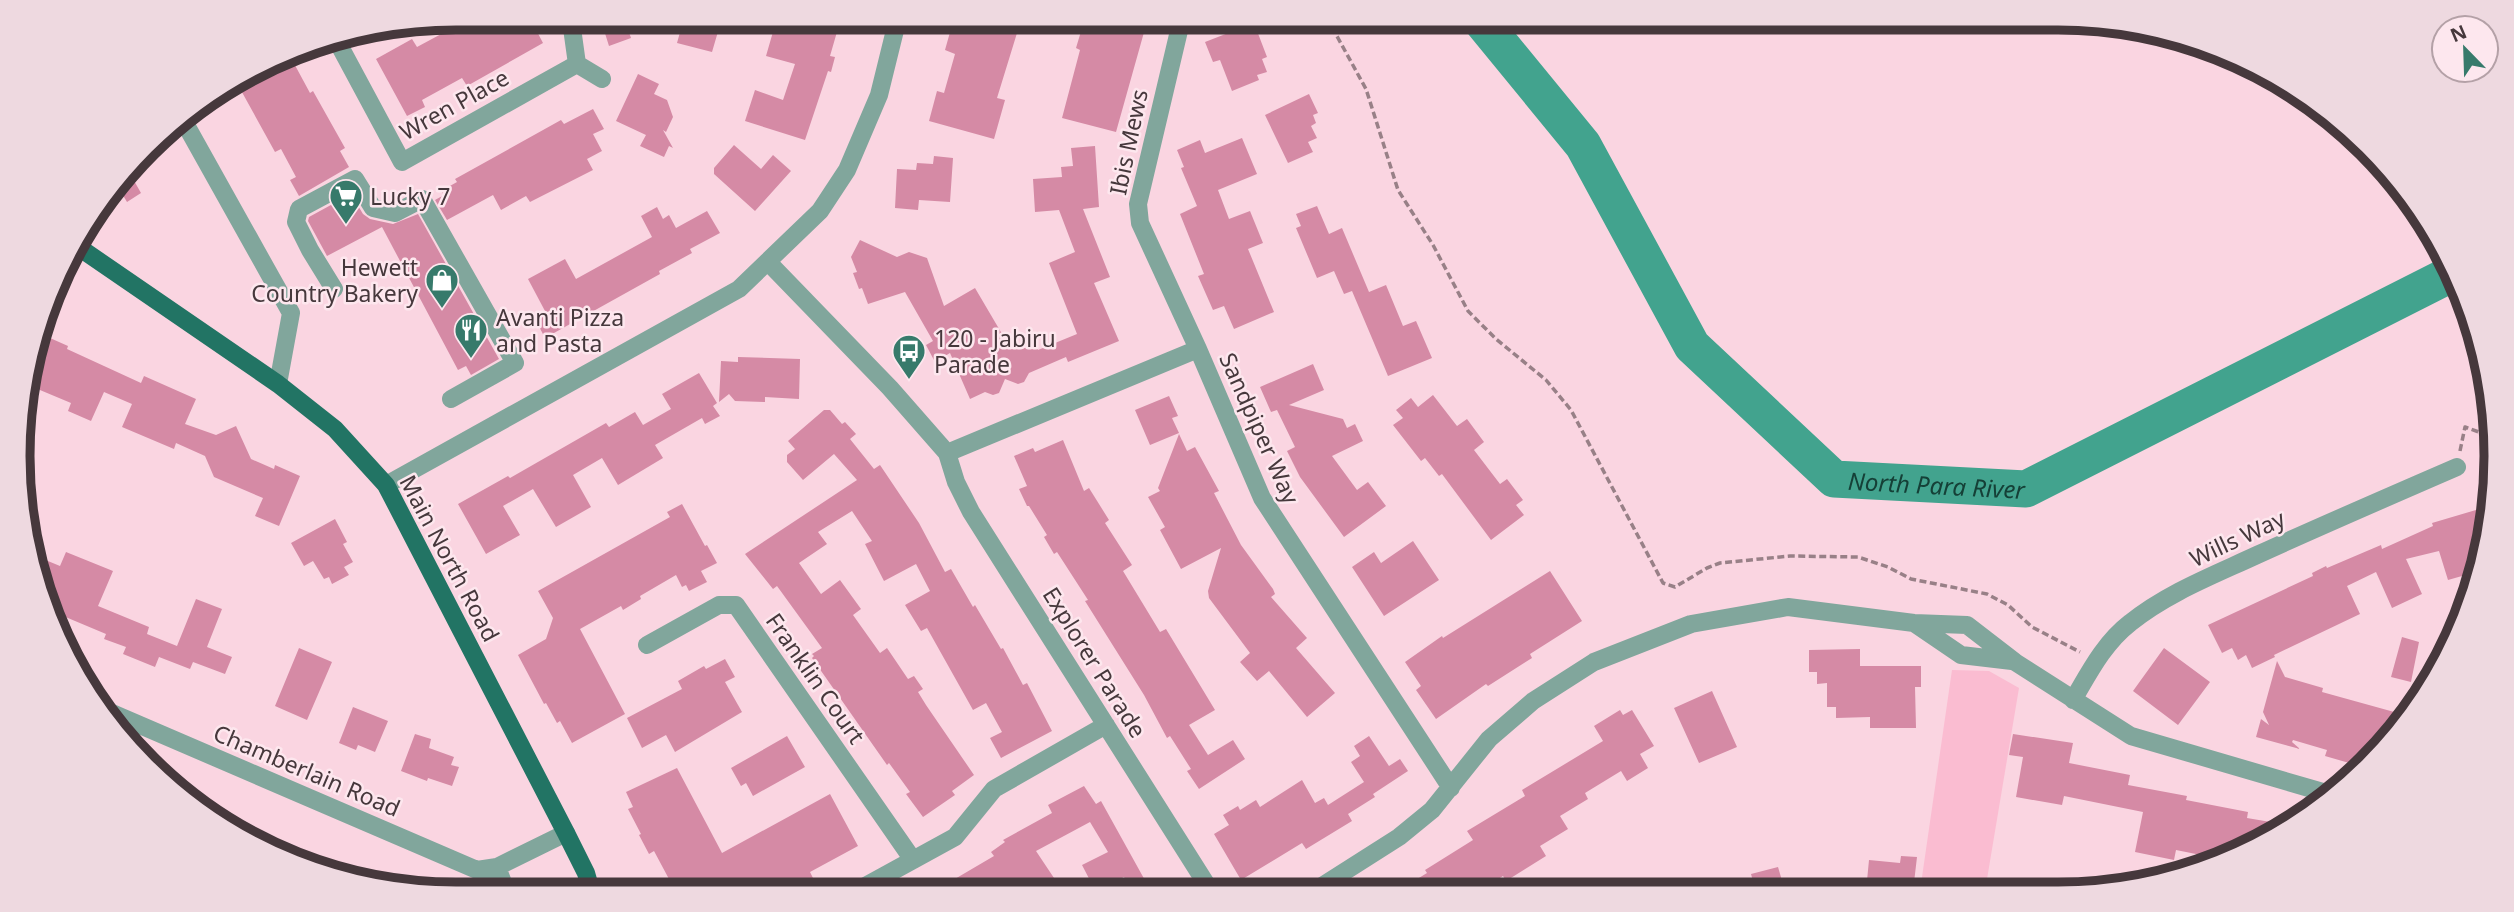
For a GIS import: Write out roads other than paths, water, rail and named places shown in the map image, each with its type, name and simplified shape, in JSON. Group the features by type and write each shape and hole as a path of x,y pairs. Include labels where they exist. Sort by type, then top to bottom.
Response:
{"main road":[{"name":"Main North Road","path":"83,250 278,384 335,429 386,485 566,833 589,882"}],"street":[{"path":"572,30 577,64 602,79"},
{"path":"386,485 703,312 739,289 820,211 847,170 879,95 895,30"},
{"name":"Ibis Mews","path":"1179,30 1138,204 1144,233 1198,349"},
{"name":"Wren Place","path":"343,45 401,162 577,64"},
{"path":"187,126 291,313 278,384"},
{"path":"334,289 296,222 299,209 355,179 373,208 395,213 422,199 515,363 451,399"},
{"path":"768,262 890,388 947,453"},
{"name":"Sandpiper Way","path":"947,453 1198,349 1267,507 1451,788"},
{"name":"Explorer Parade","path":"947,453 956,482 971,512 1205,882"},
{"name":"Wills Way","path":"2073,700 2096,661 2129,623 2199,582 2457,467"},
{"name":"Franklin Court","path":"647,645 719,605 736,606 913,860"},
{"path":"1327,882 1399,837 1432,810 1489,739 1533,701 1594,662 1690,624 1788,607 1914,622 1967,625 2015,662 2131,736 2320,791"},
{"path":"1914,622 1961,655 2015,662"},
{"name":"Chamberlain Road","path":"118,715 477,870 497,867"},
{"path":"873,882 954,837 994,789 1106,725"},
{"path":"503,882 497,867 566,833"}],"waterway":[{"name":"North Para River","path":"1489,30 1583,145 1692,346 1834,479 2026,489 2445,277"}],"place":[{"name":"Lucky 7","path":"346,226"},
{"name":"Hewett Country Bakery","path":"442,310"},
{"name":"Avanti Pizza and Pasta","path":"471,360"},
{"name":"120 - Jabiru Parade","path":"909,381"}]}
